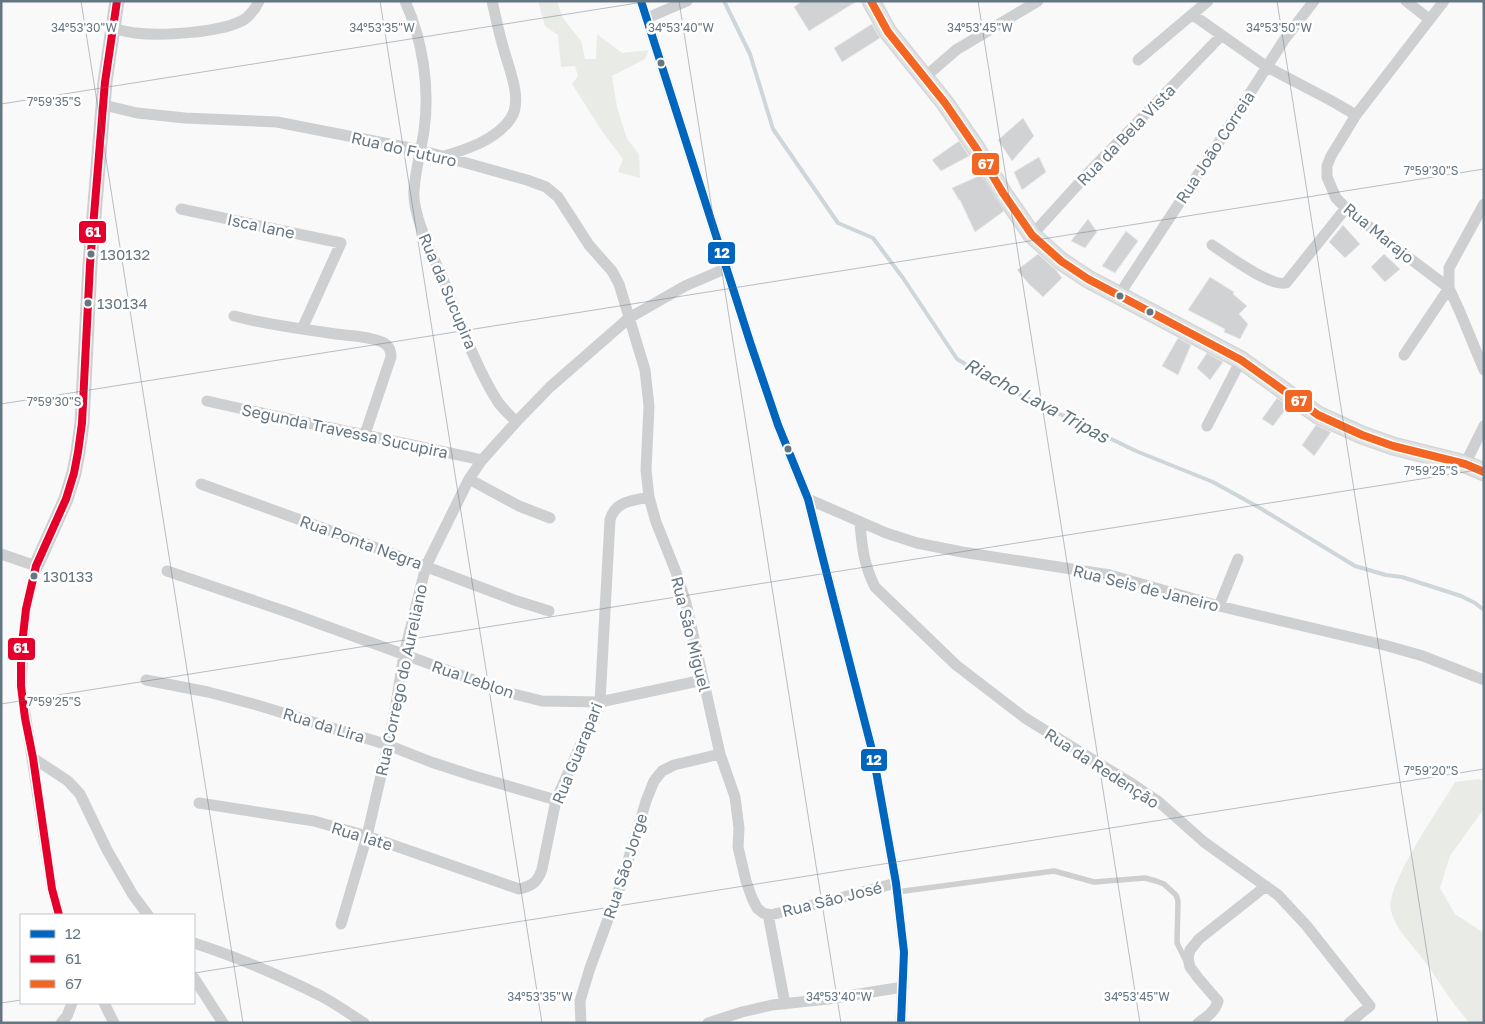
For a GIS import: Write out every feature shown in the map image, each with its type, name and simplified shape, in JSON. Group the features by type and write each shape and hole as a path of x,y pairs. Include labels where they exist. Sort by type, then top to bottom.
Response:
{"main road":[{"path":"871,1 888,32 925,78 976,148 1003,193 1032,235 1073,269 1241,360 1318,415 1393,446 1465,464 1484,472"}],"street":[{"path":"59,914 51,880 33,758 25,718 21,686 22,654 26,609 36,566 66,499 78,452 85,383 90,264 105,82 117,1"},
{"path":"112,28 135,33 163,34 215,29 245,18 253,12 260,1"},
{"name":"Rua da Sucupira","path":"405,1 412,16 421,50 426,85 426,110 413,192 421,225 484,375 497,401 516,422"},
{"path":"442,156 474,147 499,130 512,117 515,105 514,83 492,1"},
{"path":"641,1 700,189 778,425 808,499 873,754 897,888 904,952 901,1023"},
{"path":"647,18 687,1"},
{"path":"925,78 956,50 1038,1"},
{"path":"1138,60 1208,1"},
{"name":"Rua João Correia","path":"1118,295 1284,40 1314,1"},
{"path":"1406,1 1429,19"},
{"name":"Rua Marajo","path":"1444,1 1356,115 1331,156 1327,166 1327,177 1336,198 1346,208 1448,288 1484,370"},
{"path":"1193,15 1267,67 1356,115"},
{"name":"Rua da Bela Vista","path":"1032,235 1092,169 1221,36"},
{"name":"Rua do Futuro","path":"104,105 161,116 277,122 420,150 546,187 558,197 589,244 612,271 619,284 629,318"},
{"path":"1404,355 1448,288 1449,268 1484,204"},
{"path":"1212,245 1264,278 1280,285 1286,283 1346,208"},
{"name":"Isca lane","path":"181,210 341,244 302,329"},
{"name":"Rua Corrego do Aureliano","path":"342,924 367,836 388,745 404,654 426,566 469,479 482,460 550,387 629,318 686,286 726,268"},
{"path":"234,316 275,326 382,342 388,346 391,351 391,357 365,434"},
{"name":"Rua São Miguel","path":"629,318 645,370 648,406 646,470 648,496 686,602 720,754 735,797 739,828 738,847 746,881 757,908 763,913 768,914"},
{"path":"1207,426 1241,360"},
{"name":"Segunda Travessa Sucupira","path":"208,402 482,460"},
{"path":"1465,464 1484,426"},
{"path":"469,479 519,506 550,518"},
{"name":"Rua Ponta Negra","path":"201,484 514,600 549,611"},
{"name":"Rua Guarapari","path":"519,889 535,884 540,878 556,800 600,702 610,520 615,508 648,496"},
{"name":"Rua Seis de Janeiro","path":"808,499 860,523 917,542 962,552 1110,575 1219,606 1384,645 1423,656 1484,680"},
{"name":"Rua da Redenção","path":"860,523 863,555 868,573 876,588 956,665 1025,718 1134,784 1159,802 1204,842 1278,895 1306,925 1370,1006 1349,1023"},
{"path":"1,554 36,566"},
{"path":"1219,606 1238,559"},
{"name":"Rua Leblon","path":"166,571 239,595 510,693 542,701 600,702 702,680"},
{"name":"Rua da Lira","path":"146,680 256,704 388,745 474,776 556,800"},
{"name":"Rua São Jorge","path":"581,1023 580,1001 621,884 646,801 654,781 662,771 674,765 720,754"},
{"path":"33,758 68,780 80,794 107,850 133,895 147,914"},
{"name":"Rua Iate","path":"200,803 314,821 367,836 519,889"},
{"path":"1198,1023 1210,1015 1217,1006 1218,1001 1190,966 1188,958 1190,950 1199,939 1266,886"},
{"name":"Rua São José","path":"768,914 897,888"},
{"path":"768,914 785,1004"},
{"path":"195,943 211,948 323,997 364,1023"},
{"path":"195,980 223,1023"},
{"path":"708,1023 742,1012 785,1004 828,1000 903,987"},
{"path":"61,1023 67,1016 72,1004"},
{"path":"104,1004 114,1023"}],"lane":[{"path":"897,888 1054,871 1094,882 1145,878 1156,880 1164,884 1176,895 1179,907 1176,924 1177,943 1190,966"}],"shaded area":[{"path":"538,1 557,1 563,18 581,41 585,59 596,59 597,34 622,53 649,50 645,59 612,76 617,107 627,139 639,154 640,178 618,172 623,159 602,131 572,84 578,76 575,66 561,67 558,35 545,26"},
{"path":"1480,779 1484,783 1483,810 1450,856 1440,888 1455,914 1484,933 1484,1023 1470,1023 1400,930 1393,918 1391,899 1405,865 1455,782"}],"building":[{"path":"802,1 857,1 809,31 794,7"},
{"path":"872,24 880,38 842,62 834,48"},
{"path":"1023,118 1034,136 1012,161 998,140"},
{"path":"959,141 969,156 941,171 932,160"},
{"path":"1039,157 1046,172 1022,190 1014,172"},
{"path":"981,175 1004,211 975,232 960,200 952,188"},
{"path":"1088,219 1097,232 1085,248 1071,241"},
{"path":"1343,225 1360,244 1345,258 1329,242"},
{"path":"1126,231 1138,241 1115,273 1102,266"},
{"path":"1038,254 1062,278 1043,297 1017,270"},
{"path":"1384,254 1400,269 1385,282 1371,267"},
{"path":"1210,277 1234,292 1233,294 1247,306 1239,314 1248,324 1240,339 1224,332 1225,329 1188,310"},
{"path":"1178,338 1191,345 1178,375 1162,366"},
{"path":"1207,353 1223,362 1210,380 1197,368"},
{"path":"1277,398 1288,406 1273,426 1262,419"},
{"path":"1316,425 1331,432 1314,456 1302,445"}],"waterway":[{"name":"Riacho Lava Tripas","path":"724,1 750,54 773,129 838,223 873,238 903,278 957,359 1004,387 1136,451 1213,482 1260,508 1355,566 1386,575 1402,577 1461,596 1484,610"}],"transit line":[{"name":"61","path":"59,914 52,889 33,758 25,718 21,686 21,653 26,609 36,566 66,499 78,452 82,423 90,264 105,82 117,1"},
{"name":"12","path":"641,1 751,345 778,425 808,499 873,754 896,883 904,952 901,1023"},
{"name":"67","path":"871,1 888,32 945,103 1032,235 1061,261 1088,279 1241,360 1318,415 1362,435 1393,446 1465,464 1484,472"}],"place":[{"name":"130132","path":"91,254"},
{"name":"130134","path":"88,303"},
{"name":"130133","path":"34,576"}]}
